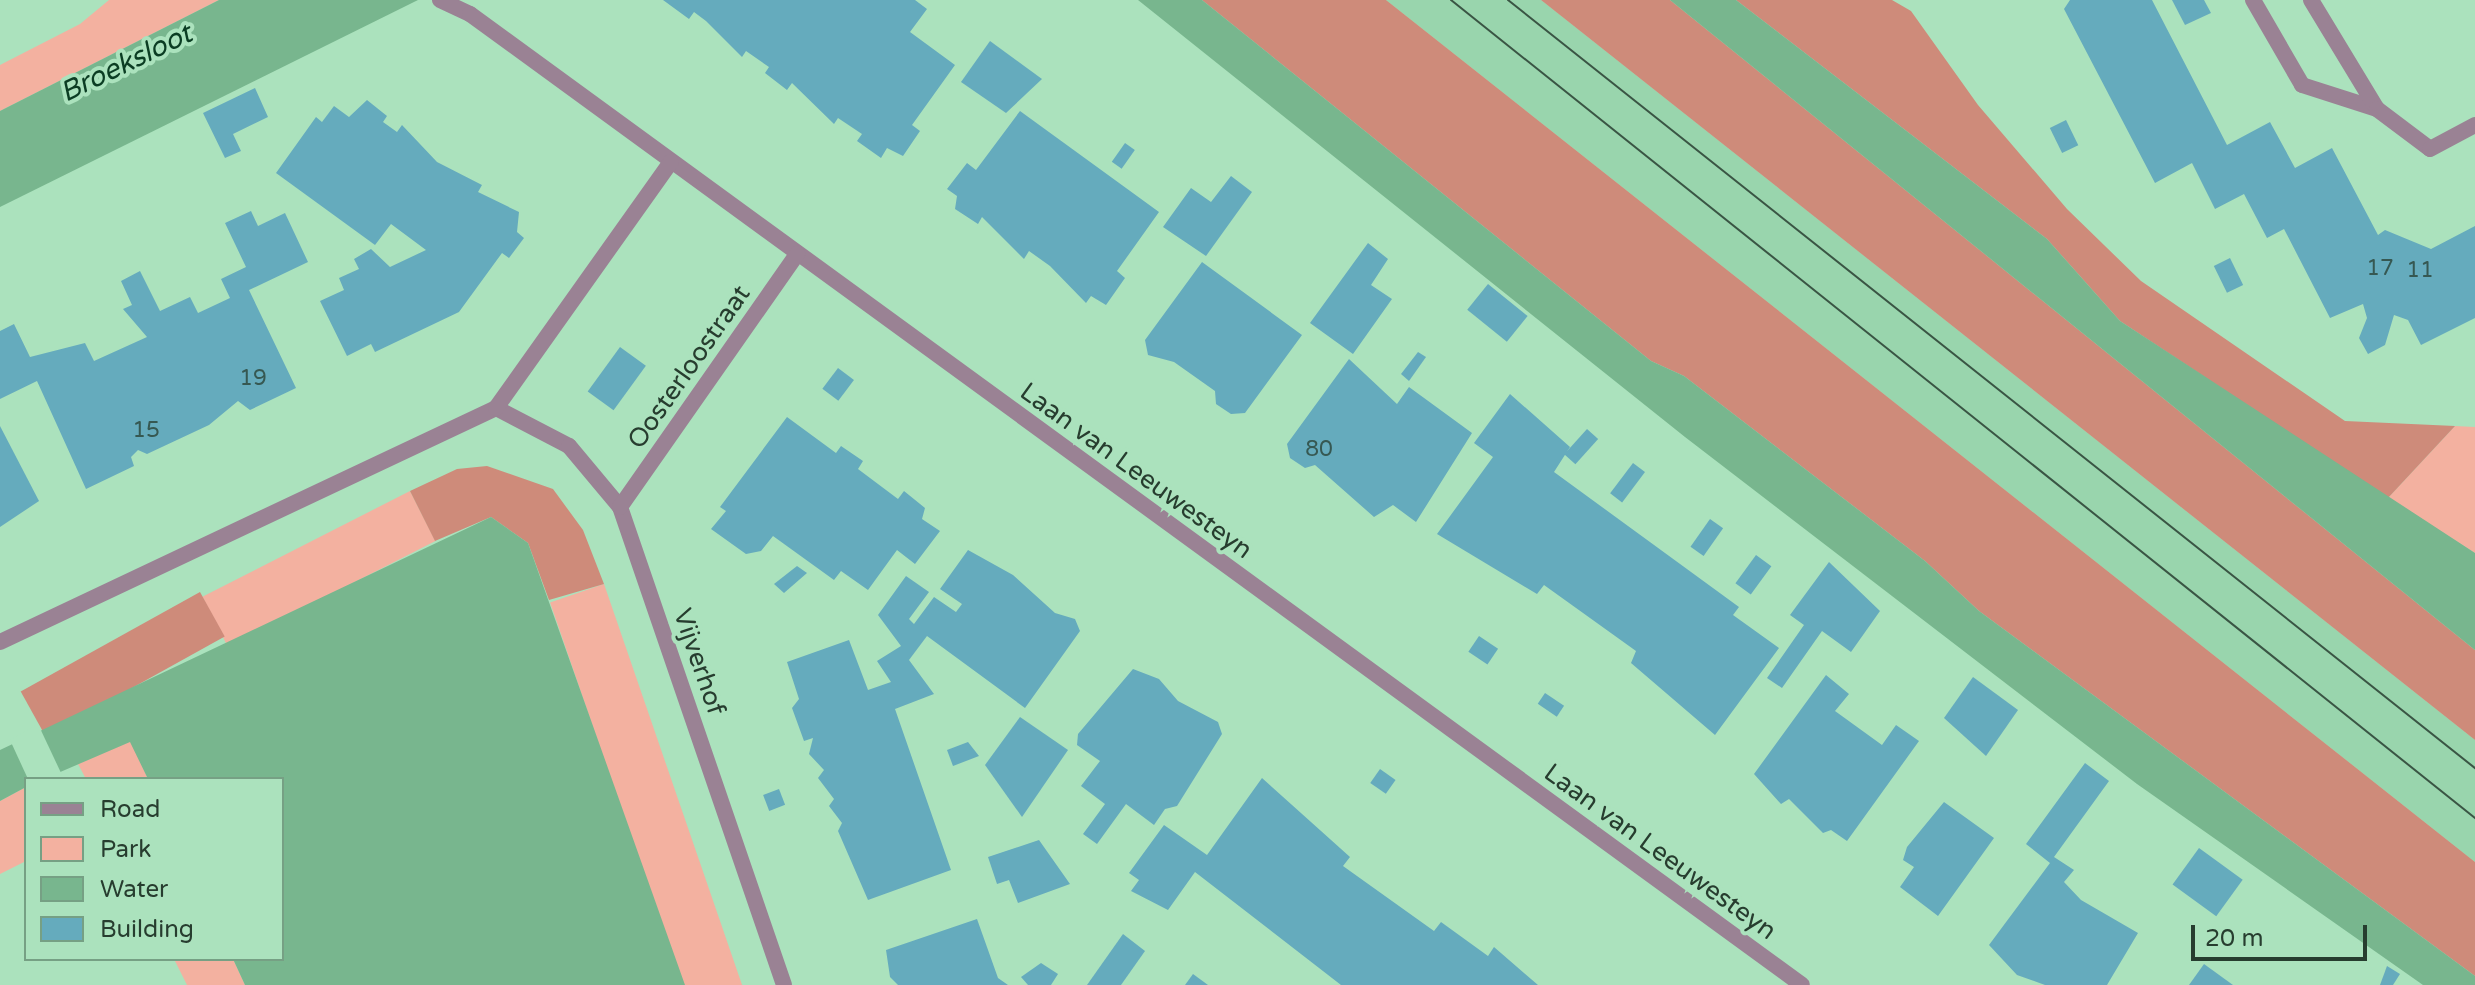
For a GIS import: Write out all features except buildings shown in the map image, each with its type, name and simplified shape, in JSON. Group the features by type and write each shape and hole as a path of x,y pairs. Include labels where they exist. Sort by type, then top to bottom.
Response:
{"street":[{"name":"Laan van Leeuwesteyn","path":"440,0 671,162 1802,985"},
{"path":"2253,0 2302,85 2377,109 2430,149 2475,125"},
{"path":"2311,0 2377,109"},
{"path":"0,642 496,408 671,162"},
{"name":"Oosterloostraat","path":"620,507 797,254"},
{"name":"Vijverhof","path":"496,408 569,446 620,507 784,985"}],"shaded area":[{"path":"1202,0 1386,0 2475,862 2475,976 1979,611 1925,561 1684,376 1651,361"},
{"path":"1386,0 1541,0 2475,740 2475,862"},
{"path":"1541,0 1670,0 2475,650 2475,740"},
{"path":"1736,0 1892,0 1911,11 1978,105 2067,209 2141,281 2345,421 2455,426 2388,498 2120,321 2047,239"},
{"path":"487,466 553,489 583,530 604,584 549,600 528,543 491,517 435,541 410,491 457,469"},
{"path":"200,592 225,637 45,736 21,691"}],"green space":[{"path":"109,0 219,0 0,111 0,65 80,24"},
{"path":"2455,426 2475,427 2475,553 2388,498"},
{"path":"410,491 435,541 228,647 202,597"},
{"path":"604,584 742,985 682,985 550,603"},
{"path":"131,741 147,777 85,777 78,764"},
{"path":"24,788 24,862 0,874 0,801"},
{"path":"175,961 234,961 245,985 187,985"}],"water":[{"name":"Broeksloot","path":"219,0 418,0 0,207 0,111"},
{"path":"1138,0 1202,0 1651,361 1684,376 1925,561 1979,611 2475,976 2475,985 2423,985 2137,784 1685,437"},
{"path":"1670,0 1736,0 2047,239 2120,321 2475,553 2475,650"},
{"path":"491,517 528,543 685,985 245,985 234,961 284,961 284,777 147,777 130,742 49,777 24,777 24,788 0,801 0,750"}],"pier":[{"path":"38,724 62,775 27,777 10,740"}],"tram line":[{"path":"1451,0 2475,818"},
{"path":"1508,0 2475,768"}]}
